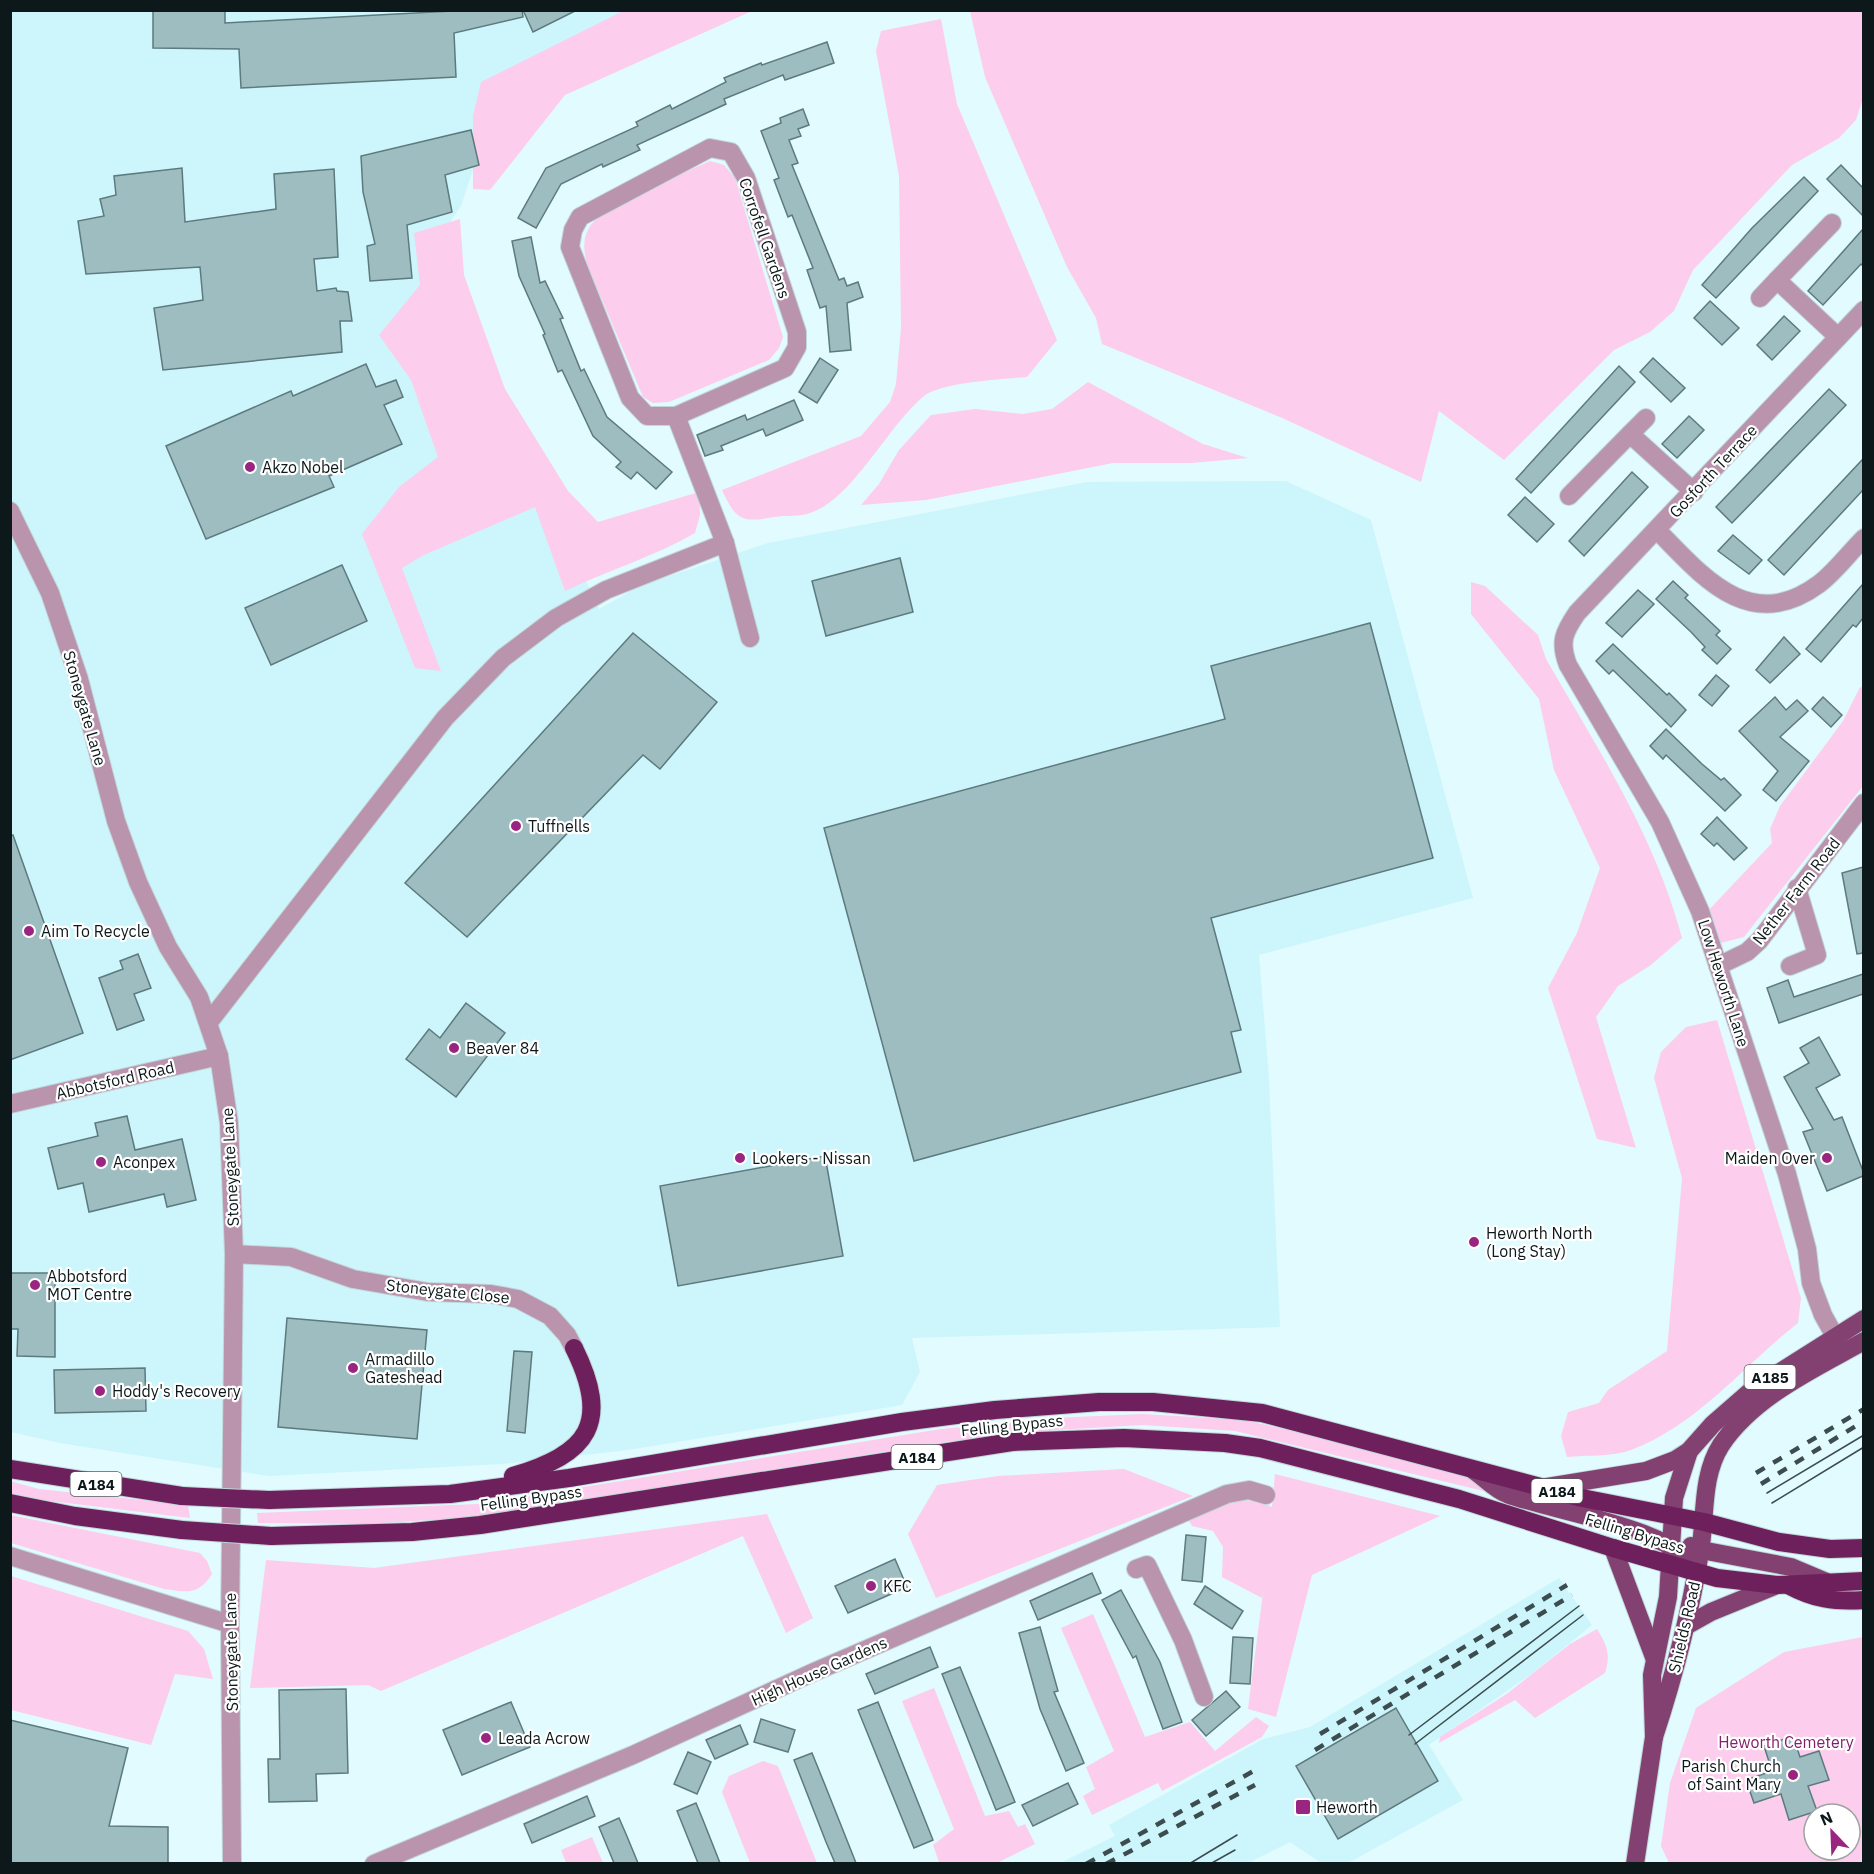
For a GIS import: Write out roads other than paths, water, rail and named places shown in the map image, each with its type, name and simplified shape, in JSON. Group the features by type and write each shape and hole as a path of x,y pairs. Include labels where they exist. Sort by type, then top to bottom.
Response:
{"highway":[{"path":"450,1494 541,1468 557,1461 577,1444 590,1419 591,1392 574,1348"},
{"name":"Felling Bypass","path":"10,1469 182,1496 269,1500 450,1494 569,1478 902,1422 995,1410 1100,1402 1165,1403 1262,1413 1346,1433 1473,1470 1547,1487 1582,1498 1704,1522 1779,1542 1830,1549 1863,1548"},
{"name":"Felling Bypass","path":"10,1503 75,1516 182,1530 271,1536 412,1532 480,1525 1012,1442 1124,1438 1225,1443 1311,1459 1459,1499 1717,1578 1782,1585 1863,1581"},
{"path":"1782,1585 1824,1601 1863,1600"}],"main road":[{"name":"A185","path":"1547,1487 1646,1471 1663,1466 1689,1451 1713,1424 1752,1389 1863,1318"},
{"name":"A185","path":"1844,1352 1863,1341"},
{"name":"Shields Road","path":"1635,1863 1654,1737 1677,1664 1686,1626 1701,1550 1707,1483 1721,1445 1758,1405 1844,1352"},
{"name":"Shields Road","path":"1654,1737 1651,1700 1654,1659 1668,1597 1677,1482 1689,1451"},
{"path":"1473,1470 1505,1494 1618,1526 1672,1546 1688,1557 1696,1572"},
{"path":"1674,1517 1684,1539 1701,1550 1791,1567 1829,1583"},
{"path":"1613,1548 1654,1659"},
{"path":"1686,1626 1711,1612 1782,1585"}],"street":[{"name":"Corrofell Gardens","path":"710,148 731,152 746,178 797,332 797,347 785,368 676,416 647,416 630,398 570,247 573,230 580,218 710,148"},
{"path":"1760,298 1832,223"},
{"path":"1777,280 1838,337"},
{"name":"Gosforth Terrace","path":"1564,632 1577,613 1694,492 1863,310"},
{"path":"676,416 725,543 750,638"},
{"path":"1569,496 1646,418"},
{"path":"1630,434 1694,492"},
{"name":"Stoneygate Lane","path":"10,511 50,593 79,679 116,821 138,882 168,947 200,997 219,1056 229,1123 234,1254 230,1624 232,1863"},
{"path":"1657,531 1711,584 1731,596 1752,604 1775,603 1798,596 1820,584 1863,538"},
{"path":"209,1022 445,718 503,658 556,618 606,590 725,543"},
{"name":"Low Heworth Lane","path":"1564,632 1562,648 1568,665 1660,822 1701,911 1787,1174 1806,1249 1811,1282 1834,1336 1844,1352"},
{"name":"Nether Farm Road","path":"1718,966 1748,952 1759,941 1863,803"},
{"path":"1790,966 1817,955 1797,888"},
{"name":"Abbotsford Road","path":"10,1104 219,1056"},
{"name":"Stoneygate Close","path":"234,1254 291,1257 353,1279 428,1292 491,1294 518,1299 550,1316 567,1335 574,1348"},
{"name":"High House Gardens","path":"374,1863 530,1800 814,1672 1227,1494 1249,1490 1266,1495"},
{"path":"10,1556 230,1624"},
{"path":"1136,1569 1147,1565 1183,1640 1204,1697"}],"tram line":[{"path":"1767,1493 1864,1435"},
{"path":"1772,1503 1864,1447"},
{"path":"1409,1735 1579,1606"},
{"path":"1415,1744 1583,1615"},
{"path":"1189,1864 1237,1835"},
{"path":"1210,1864 1235,1850"}],"railway":[{"path":"1756,1473 1864,1409"},
{"path":"1761,1484 1864,1421"},
{"path":"1320,1734 1567,1585"},
{"path":"1315,1750 1572,1595"},
{"path":"1086,1864 1259,1768"},
{"path":"1106,1864 1255,1785"}],"place":[{"name":"Akzo Nobel","path":"250,467"},
{"name":"Tuffnells","path":"516,826"},
{"name":"Aim To Recycle","path":"29,931"},
{"name":"Beaver 84","path":"454,1048"},
{"name":"Lookers - Nissan","path":"740,1158"},
{"name":"Maiden Over","path":"1827,1158"},
{"name":"Aconpex","path":"101,1162"},
{"name":"Heworth North (Long Stay)","path":"1474,1242"},
{"name":"Abbotsford MOT Centre","path":"35,1285"},
{"name":"Armadillo Gateshead","path":"353,1368"},
{"name":"Hoddy's Recovery","path":"100,1391"},
{"name":"KFC","path":"871,1586"},
{"name":"Leada Acrow","path":"486,1738"},
{"name":"Parish Church of Saint Mary","path":"1793,1775"},
{"name":"Heworth","path":"1303,1807"}],"park label":[{"name":"Heworth Cemetery","path":"1786,1742"}]}
